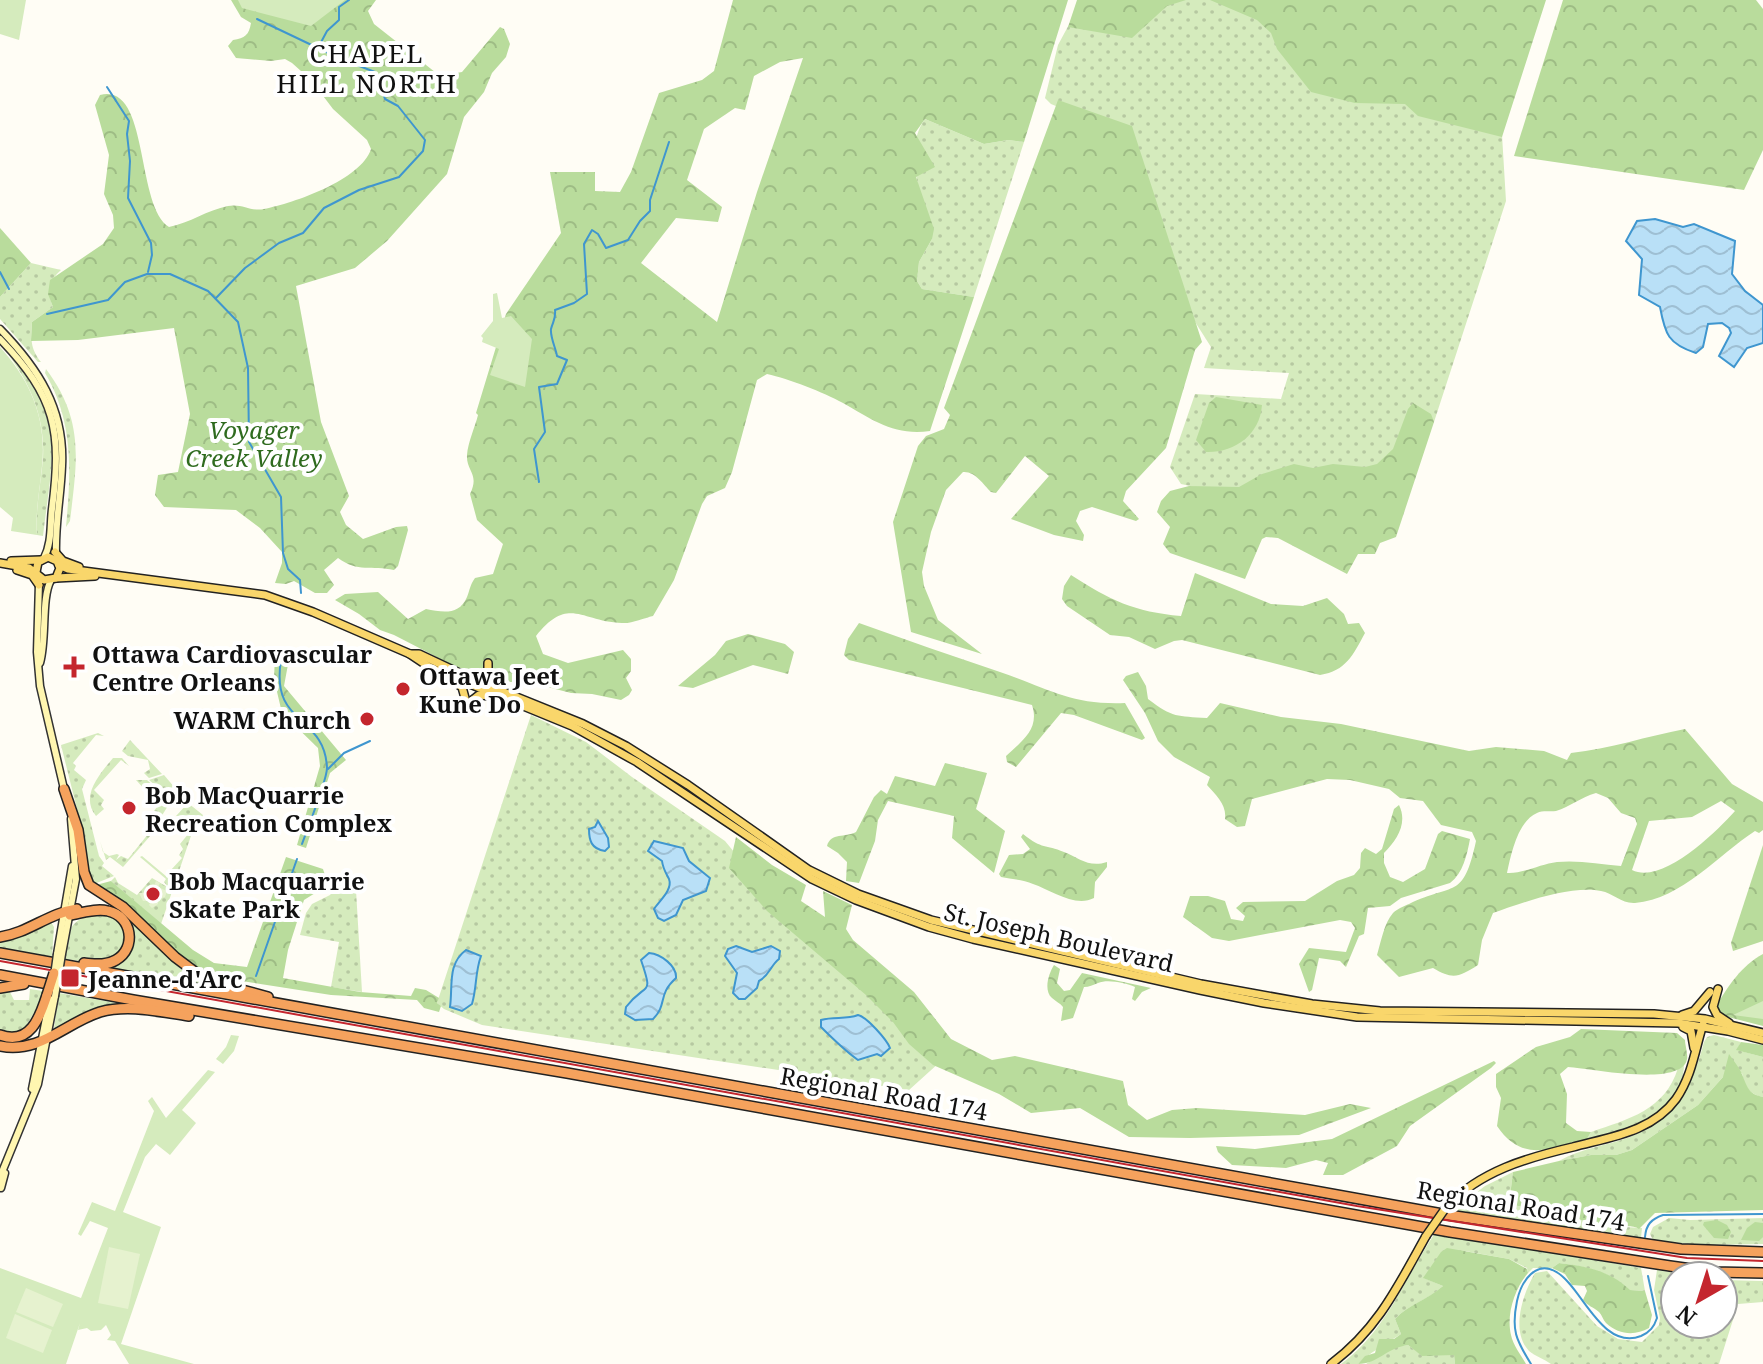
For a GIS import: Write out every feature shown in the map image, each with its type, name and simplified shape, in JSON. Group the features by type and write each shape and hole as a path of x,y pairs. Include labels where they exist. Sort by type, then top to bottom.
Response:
{"highway":[{"path":"64,789 78,830 86,880 92,888 118,903 175,957 204,977 227,986 337,1015"},
{"path":"0,937 69,912 108,906 140,923"},
{"path":"0,953 99,964 112,962 123,954 129,944 130,933 118,915 98,910 69,912"},
{"name":"Regional Road 174","path":"0,953 1448,1215 1641,1243 1763,1249"},
{"path":"0,1035 13,1038 29,1031 41,1016 51,995 56,974"},
{"name":"Regional Road 174","path":"0,975 1543,1247 1713,1272 1763,1273"},
{"path":"0,988 30,984 109,996"},
{"path":"0,1046 22,1047 45,1040 91,1015 127,1009 387,1042"}],"main road":[{"path":"0,329 53,403 62,435 55,552 58,563 47,593 44,640 38,669"},
{"path":"0,339 33,371 49,407 57,445 49,545 38,578 41,696 73,830 69,912 56,974"},
{"path":"55,552 66,563 92,571"},
{"path":"1,563 42,559"},
{"name":"St. Joseph Boulevard","path":"42,559 68,569 265,595 313,612 410,654 431,668 572,726 623,754 812,879 856,900 930,923 1024,948 1200,987 1360,1017 1702,1022"},
{"path":"1,563 29,568 38,578"},
{"path":"1,563 44,580 54,579"},
{"name":"St. Joseph Boulevard","path":"54,579 109,575"},
{"name":"St. Joseph Boulevard","path":"410,654 419,654 583,724 626,746 688,785 809,870 930,923"},
{"path":"488,663 487,675 493,683 576,718 583,724"},
{"path":"431,668 460,685 468,700 479,695 501,697"},
{"path":"1676,1016 1694,1011 1714,990 1714,1010 1731,1028"},
{"path":"0,1177 38,1084 51,995"},
{"name":"St. Joseph Boulevard","path":"1264,1000 1380,1011 1676,1016 1763,1033"},
{"path":"1653,1022 1688,1028 1693,1035 1694,1048"},
{"path":"1695,1058 1702,1022"},
{"path":"1685,1084 1702,1022"},
{"path":"1331,1364 1357,1343 1377,1321 1426,1236 1447,1206 1468,1187 1495,1172 1645,1125 1673,1103 1685,1084 1706,1033 1731,1028"},
{"name":"St. Joseph Boulevard","path":"1731,1028 1763,1040"},
{"path":"0,1197 12,1146"}],"green space":[{"path":"0,0 26,0 19,40 0,34"},
{"name":"Voyager Creek Valley","path":"231,0 376,0 368,11 374,24 440,76 462,72 500,27 504,29 510,44 506,57 492,73 484,92 464,117 447,174 387,241 355,268 296,286 321,422 349,496 340,512 346,525 363,539 396,527 407,526 408,530 398,566 394,570 358,567 338,558 324,570 334,585 327,593 315,593 294,581 275,583 282,563 282,552 260,528 236,510 164,507 155,495 158,475 178,472 190,414 174,328 78,340 31,341 32,322 53,307 48,294 50,280 103,244 114,228 113,215 104,194 109,155 95,105 100,95 116,96 127,107 135,126 151,196 158,215 169,227 228,206 259,210 292,201 341,180 365,160 371,149 367,140 333,109 311,80 292,63 285,59 236,58 228,46 233,40 246,35 251,23 241,17"},
{"path":"238,0 345,0 311,26 242,8"},
{"path":"733,0 1068,0 1024,142 1008,140 984,144 925,119 915,133 935,167 916,177 934,229 919,262 917,281 922,289 974,297 930,431 895,429 826,395 776,376 767,374 757,380 725,488 707,496 702,504 674,580 653,616 622,623 567,614 547,624 536,636 543,654 568,663 623,650 631,659 631,671 626,678 632,690 621,700 571,693 528,682 508,682 460,669 380,630 335,600 345,594 378,592 408,619 426,609 455,610 464,603 475,578 493,574 503,544 477,520 470,494 474,482 467,460 468,450 506,314 561,233 550,172 595,172 595,191 620,192 631,172 659,93 702,80 714,71","holes":["803,58 717,322 641,263 676,218 718,222 722,207 687,180 704,129 735,108 745,110 754,76 780,62"]},
{"path":"1077,0 1186,0 1167,6 1132,38 1068,27"},
{"path":"1154,0 1229,0 1370,88 1502,135 1506,201 1434,422 1419,410 1398,448 1383,467 1224,493 1181,484 1170,467 1195,394 1281,399 1289,373 1204,368 1211,347 1164,273 1104,126 1051,104 1045,98 1058,45 1072,19"},
{"path":"1210,0 1546,0 1502,137 1418,116 1405,104 1355,103 1311,92 1277,49 1271,33 1257,20"},
{"path":"1563,0 1756,0 1763,9 1763,150 1744,190 1514,156"},
{"path":"1058,100 1132,126 1202,342 1195,350 1166,448 1126,491 1123,501 1139,519 1136,521 1092,507 1080,511 1076,521 1084,535 1083,541 1054,535 1011,519 1049,476 1025,456 996,493 967,472 963,472 946,490 931,532 922,572 924,586 938,620 982,654 911,632 893,522 918,446 926,436 944,429 950,415 944,408"},
{"path":"925,119 984,144 1008,140 1024,142 974,297 922,289 917,281 919,262 932,239 916,178 915,162 918,132"},
{"path":"0,228 31,263 0,297"},
{"path":"31,263 61,270 50,287 53,307 32,322 32,343 41,362 0,319 0,297"},
{"path":"497,293 502,318 511,316 532,339 525,387 490,375 499,349 482,342 481,336 493,321 493,294"},
{"path":"0,347 28,387 39,417 43,449 37,535 11,531 13,518 0,507"},
{"path":"10,357 41,399 48,420 51,463 43,536 37,535 42,430 31,392"},
{"path":"46,369 59,388 73,424 76,460 70,521 66,527 69,467 66,429"},
{"path":"1216,397 1262,405 1256,425 1244,440 1226,449 1206,452 1196,440 1209,403"},
{"path":"1413,403 1431,414 1434,422 1396,537 1380,543 1375,554 1358,554 1347,574 1278,538 1262,539 1245,579 1170,553 1163,544 1170,527 1157,512 1170,491 1189,486 1239,487 1262,474 1294,464 1313,468 1333,464 1365,467 1377,464 1393,449"},
{"path":"1195,573 1271,604 1303,606 1327,598 1344,614 1348,624 1359,623 1365,633 1342,666 1320,675 1182,640 1155,649 1129,637 1110,635 1067,606 1062,599 1064,586 1071,575 1123,603 1181,616"},
{"path":"859,623 1074,699 1125,703 1145,738 1142,740 1061,713 1016,767 1007,762 1006,756 1032,728 1032,705 849,660 844,655 848,639"},
{"path":"748,634 785,644 794,652 788,674 753,665 693,688 678,686 715,655 726,641"},
{"path":"275,654 289,659 284,686 346,760 330,773 306,848 297,845 320,766 318,748 282,713 274,679"},
{"path":"1138,672 1146,686 1148,699 1176,715 1207,718 1220,703 1469,751 1496,747 1544,751 1567,760 1571,753 1685,729 1732,784 1763,802 1763,830 1759,833 1755,831 1684,885 1652,900 1630,903 1601,891 1575,890 1493,913 1482,940 1478,965 1456,976 1433,968 1399,977 1377,955 1387,922 1401,908 1461,882 1476,841 1472,832 1441,825 1423,801 1400,798 1389,789 1350,780 1327,779 1252,799 1245,826 1237,827 1225,819 1223,805 1207,785 1210,777 1174,757 1158,741 1145,713 1123,680","holes":["1596,793 1608,798 1621,813 1635,818 1637,824 1621,866 1557,862 1507,873 1516,839 1530,817 1539,812 1556,811","1721,801 1735,811 1688,854 1658,870 1645,873 1632,870 1649,821 1692,817"]},
{"path":"531,715 586,742 725,841 781,909 940,1062 909,1090 482,1025 444,1009 437,1003"},
{"path":"98,733 104,736 96,735 73,763 76,766 74,770 86,780 82,789 99,856 104,863 102,866 114,876 94,884 88,871 81,825 61,745"},
{"path":"130,740 162,774 149,778 144,773 150,769 148,760 128,756 122,751"},
{"path":"113,758 122,758 129,766 121,760 94,790 104,800 101,805 104,809 96,816 90,801 93,786"},
{"path":"945,763 987,773 976,809 1005,831 994,873 952,838 954,816 888,801 878,820 875,841 859,883 846,881 847,862 827,846 829,842 835,837 856,832 874,797 881,790 887,794 895,776 935,786"},
{"path":"164,775 181,795 178,801 149,780"},
{"path":"136,780 147,780 171,801 161,817 154,811 162,800 149,789 151,786 146,791"},
{"path":"188,803 203,815 200,825 195,824 161,924 111,881 115,877 118,883 137,895 152,878 169,888 164,882 166,879 140,857 167,877 172,873 170,871 182,858 179,855 183,849 180,844 191,825 176,816"},
{"path":"1399,805 1402,825 1384,853 1384,863 1390,877 1403,882 1425,869 1438,834 1442,831 1470,839 1461,869 1450,883 1401,898 1390,906 1368,908 1364,934 1359,936 1346,967 1340,961 1319,958 1309,992 1299,964 1309,948 1346,952 1355,928 1351,922 1340,920 1229,941 1212,938 1183,917 1190,896 1208,896 1225,901 1231,919 1243,921 1245,916 1236,908 1243,902 1305,901 1337,881 1354,875 1360,868 1361,853 1365,848 1376,854 1382,849 1394,809"},
{"path":"157,823 158,827 123,867 110,857 106,860 104,852 109,856 119,855 116,860 121,856 128,859"},
{"path":"1023,834 1040,845 1084,862 1107,862 1107,867 1095,882 1094,898 1071,900 1029,883 1001,877 999,874 1009,855 1023,854 1030,849 1021,837"},
{"path":"736,837 772,865 806,885 801,901 825,917 823,891 852,905 846,929 853,940 914,992 951,1039 992,1060 1015,1056 1123,1081 1128,1105 1147,1120 1172,1110 1197,1108 1305,1115 1350,1104 1371,1108 1299,1135 1190,1138 1129,1137 1080,1108 1031,1113 999,1094 933,1065 909,1044 893,1022 866,995 767,911 729,868"},
{"path":"1763,845 1763,941 1733,951 1731,943"},
{"path":"286,857 323,869 328,885 304,900 288,950 283,978 360,992 411,996 415,988 426,990 439,998 439,1012 424,1008 417,1000 331,995 210,976 185,963 96,885 111,881 193,950 214,963 247,967"},
{"path":"350,874 366,879 367,888 356,890 362,992 331,987 339,942 300,935 312,904 330,895"},
{"name":"Bob Macquarrie Skate Park","path":"156,881 160,883 158,887 167,891 165,897 158,899 158,904 152,908 149,905 151,901 143,901 139,893 154,886"},
{"path":"93,914 108,915 120,923 126,942 117,957 94,963 65,959 73,925"},
{"path":"130,921 181,969 216,989 103,969 125,958 131,946"},
{"path":"51,922 54,927 52,957 0,948 0,940"},
{"path":"1763,954 1763,1026 1724,1016 1716,1006 1721,998 1742,970"},
{"path":"1054,965 1060,969 1057,983 1064,991 1070,990 1082,973 1151,988 1142,992 1135,1001 1132,999 1135,987 1126,984 1107,981 1084,987 1073,1018 1061,1021 1063,1007 1049,995 1047,986"},
{"path":"30,989 43,991 22,1033 0,1033 0,992 9,990 14,1000 29,1000"},
{"path":"59,993 140,1007 122,1006 56,1030"},
{"path":"1763,1001 1763,1019 1733,1015"},
{"path":"1581,1029 1677,1033 1685,1040 1687,1059 1681,1068 1653,1075 1568,1067 1560,1074 1567,1094 1566,1123 1577,1131 1591,1132 1587,1139 1538,1150 1516,1145 1497,1126 1501,1098 1496,1087 1496,1074 1536,1047 1570,1037"},
{"path":"231,1035 239,1036 234,1051 223,1064 216,1059"},
{"path":"1714,1035 1741,1042 1737,1050 1763,1057 1763,1097 1748,1089 1742,1073 1723,1077 1698,1105 1632,1150 1616,1155 1591,1155 1559,1161 1630,1137 1659,1121 1679,1099 1694,1073 1704,1042"},
{"path":"1741,1042 1763,1045 1763,1057 1736,1050"},
{"path":"1729,1054 1748,1088 1763,1097 1763,1210 1655,1213 1639,1229 1608,1226 1509,1204 1513,1172 1591,1155 1616,1155 1632,1150 1698,1105 1723,1077"},
{"path":"1494,1061 1496,1063 1491,1068 1410,1126 1397,1146 1343,1175 1323,1175 1328,1163 1316,1160 1286,1168 1232,1165 1216,1146 1255,1149 1332,1139"},
{"path":"1684,1065 1674,1095 1650,1118 1618,1132 1587,1139 1591,1132 1632,1117 1655,1103 1672,1082 1678,1068"},
{"path":"208,1070 215,1072 182,1110 196,1123 170,1155 156,1144 145,1157 123,1212 161,1227 121,1344 194,1364 129,1364 115,1341 107,1340 111,1335 106,1325 101,1330 78,1330 80,1323 66,1364 0,1364 0,1268 81,1298 108,1228 90,1221 81,1236 78,1234 92,1202 115,1211 154,1111 148,1101 152,1097 166,1118"},
{"path":"1513,1172 1509,1204 1608,1226 1642,1228 1641,1238 1452,1211 1485,1186"},
{"path":"1669,1218 1763,1218 1763,1244 1699,1245 1653,1240 1650,1234 1653,1227"},
{"path":"1717,1220 1727,1225 1731,1232 1728,1239 1714,1238 1703,1225 1704,1222"},
{"path":"1755,1222 1763,1223 1763,1237 1759,1241 1741,1240 1747,1228"},
{"path":"1435,1233 1641,1268 1645,1291 1629,1290 1606,1274 1578,1266 1559,1263 1552,1268 1533,1268 1528,1273 1527,1268 1509,1259 1465,1251 1424,1278 1443,1286 1395,1319 1401,1334 1358,1364 1341,1364 1383,1320"},
{"path":"109,1247 140,1254 128,1309 98,1303"},
{"path":"1447,1248 1509,1259 1527,1269 1528,1273 1513,1302 1510,1319 1512,1339 1526,1364 1455,1364 1454,1355 1422,1356 1408,1345 1358,1364 1365,1356 1375,1353 1379,1339 1394,1339 1401,1334 1395,1319 1400,1314 1443,1286 1423,1278"},
{"path":"1559,1263 1598,1270 1630,1290 1645,1291 1652,1315 1649,1328 1627,1333 1611,1327 1599,1312 1583,1300 1587,1291 1585,1286 1572,1285 1565,1274 1552,1268"},
{"path":"1659,1270 1659,1313 1654,1290"},
{"path":"1547,1271 1597,1326 1618,1339 1642,1342 1659,1325 1659,1340 1727,1340 1719,1364 1551,1364 1529,1351 1520,1333 1520,1312 1535,1273"},
{"path":"1739,1280 1763,1281 1763,1302 1739,1304"},
{"path":"26,1288 63,1304 53,1327 16,1312"},
{"path":"15,1314 52,1330 43,1353 6,1338"},
{"path":"1408,1345 1422,1355 1454,1355 1455,1364 1366,1364 1392,1347"}],"water":[{"path":"1655,219 1683,227 1694,224 1735,241 1732,274 1745,291 1763,305 1763,343 1747,348 1734,367 1719,356 1731,333 1729,328 1722,323 1708,324 1703,347 1696,353 1679,346 1669,337 1660,307 1639,295 1642,259 1626,241 1637,221"},
{"path":"598,821 608,838 609,847 605,851 594,846 590,837 589,829 595,827"},
{"path":"654,841 683,848 689,861 710,878 706,891 683,900 676,915 664,921 658,918 654,909 670,883 662,861 648,851"},
{"path":"736,946 752,952 771,946 780,951 779,959 745,999 739,999 733,993 737,973 725,956 728,949"},
{"path":"466,950 481,956 472,1004 462,1011 450,1007 451,983 456,962"},
{"path":"649,953 667,961 674,969 676,978 666,989 658,1014 653,1019 635,1020 625,1014 626,1007 646,988 641,960"},
{"path":"858,1015 871,1024 888,1044 890,1048 881,1056 877,1054 858,1060 821,1027 821,1020"}],"waterway":[{"path":"319,46 327,31 339,20 339,7 349,0"},
{"path":"216,298 245,268 279,243 303,233 324,208 359,190 399,177 423,151 425,140 398,106 385,99 375,72 257,19"},
{"path":"107,87 129,121 128,198 151,243 148,272"},
{"path":"539,482 534,449 545,432 539,387 557,384 567,360 557,356 552,339 555,310 587,294 584,244 592,230 606,248 628,240 650,211 650,200 669,142"},
{"path":"0,272 9,289"},
{"path":"47,314 108,300 125,282 147,274 170,274 208,291 238,322 248,368 249,442 281,497 283,553 288,569 300,580 301,593"},
{"path":"281,660 283,698 317,738 324,751 327,768 302,844"},
{"path":"328,769 344,753 370,741"},
{"path":"256,976 297,859"},
{"path":"1645,1237 1650,1223 1663,1215 1763,1214"},
{"path":"1531,1364 1518,1341 1515,1311 1526,1280 1536,1270 1543,1268 1558,1273 1604,1327 1615,1335 1627,1338 1647,1333 1657,1318 1648,1276"}],"tram line":[{"path":"0,961 1357,1206 1687,1258 1763,1261"}],"place":[{"name":"Ottawa Cardiovascular Centre Orleans","path":"74,667"},
{"name":"Ottawa Jeet Kune Do","path":"403,689"},
{"name":"WARM Church","path":"367,719"},
{"name":"Bob MacQuarrie Recreation Complex","path":"129,808"},
{"name":"Bob Macquarrie Skate Park","path":"153,894"},
{"name":"Jeanne-d'Arc","path":"70,978"}],"district":[{"name":"CHAPEL HILL NORTH","path":"367,68"}]}
